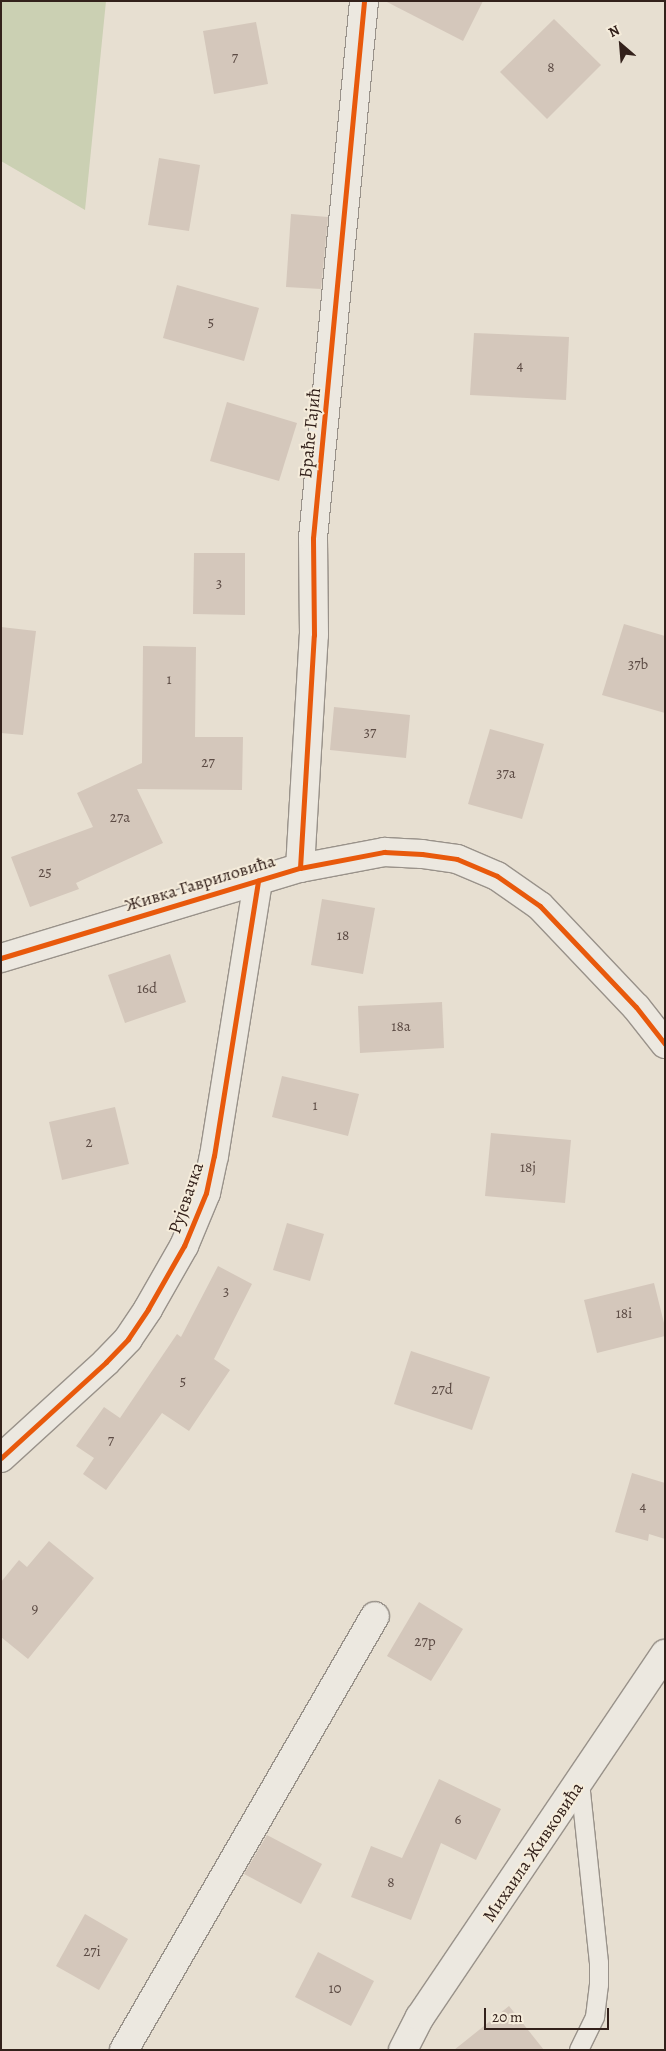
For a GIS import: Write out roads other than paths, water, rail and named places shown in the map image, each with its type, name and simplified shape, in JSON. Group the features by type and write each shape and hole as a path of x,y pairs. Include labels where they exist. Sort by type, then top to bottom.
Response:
{"street":[{"name":"Браће Гајић","path":"300,868 314,635 313,538 364,1"},
{"name":"Живка Гавриловића","path":"1,958 300,868 384,852 457,859 497,876 540,906 636,1007 665,1044"},
{"name":"Рујевачка","path":"1,1458 106,1362 128,1339 148,1309 184,1246 206,1193 214,1156 258,880"},
{"path":"124,2050 375,1616"},
{"name":"Михаила Живковића","path":"403,2050 420,2017 580,1783 665,1654"}],"lane":[{"path":"579,2050 595,2017 599,1985 599,1963 580,1783"}]}
